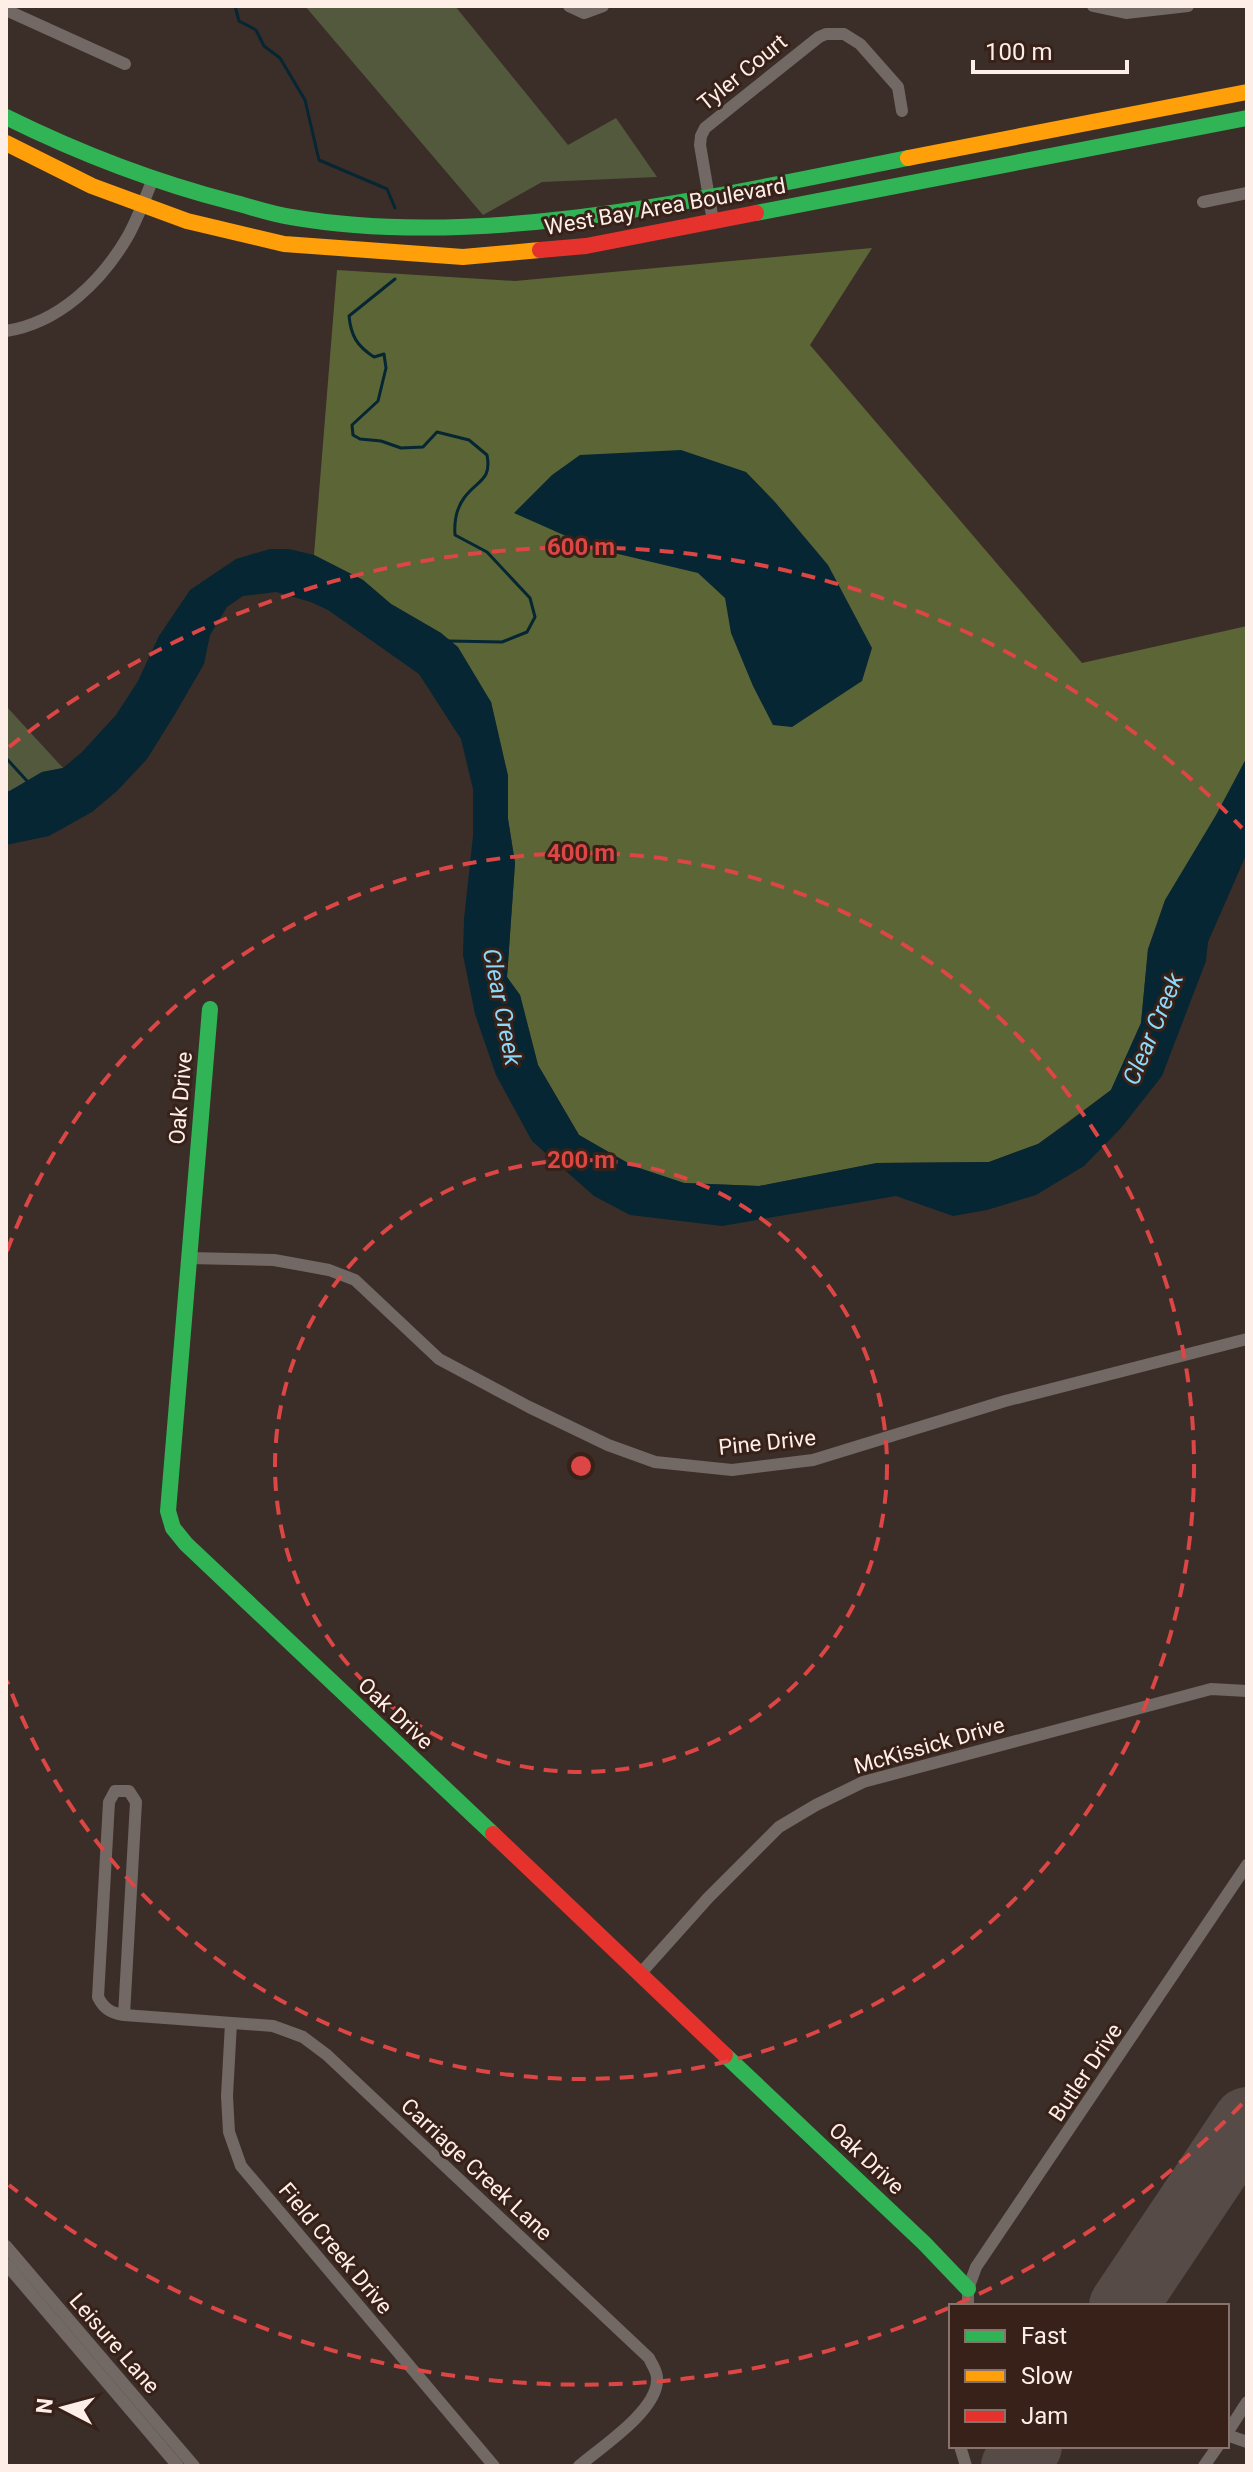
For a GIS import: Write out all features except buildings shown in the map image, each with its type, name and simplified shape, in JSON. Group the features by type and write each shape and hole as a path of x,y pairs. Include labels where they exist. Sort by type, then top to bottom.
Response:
{"main road":[{"name":"West Bay Area Boulevard","path":"6,117 104,162 182,190 292,218 418,228 557,220 709,197 1247,92"},
{"name":"West Bay Area Boulevard","path":"6,143 92,186 187,221 284,244 463,257 586,246 1247,118"},
{"name":"Oak Drive","path":"210,1009 168,1511 173,1528 186,1544 924,2243 968,2298"}],"street":[{"path":"569,6 584,13 603,6"},
{"path":"1093,6 1126,13 1188,6"},
{"path":"6,10 125,64"},
{"name":"Tyler Court","path":"713,221 700,145 705,128 819,37 844,34 860,44 898,87 902,111"},
{"path":"6,331 39,322 86,291 128,236 153,179"},
{"path":"1203,202 1247,193"},
{"name":"Pine Drive","path":"189,1258 274,1260 329,1270 355,1280 439,1359 529,1407 608,1445 655,1462 732,1470 813,1460 1005,1401 1247,1339"},
{"name":"McKissick Drive","path":"640,1974 708,1898 779,1827 863,1782 1211,1689 1247,1691"},
{"path":"119,1790 129,1791 136,1802 124,2015 103,2006 98,1997 109,1800 119,1790"},
{"name":"Butler Drive","path":"968,2298 976,2267 1247,1865"},
{"name":"Carriage Creek Lane","path":"124,2015 273,2026 303,2037 327,2055 649,2358 658,2376 653,2398 644,2410 579,2466"},
{"name":"Field Creek Drive","path":"231,2023 227,2096 229,2132 241,2166 494,2466"},
{"name":"Leisure Lane","path":"6,2246 194,2466"},
{"name":"Leisure Lane","path":"6,2264 178,2466"},
{"path":"1229,2431 1247,2402"},
{"path":"1204,2466 1217,2448"}],"green space":[{"path":"305,6 455,6 568,145 616,118 657,177 542,182 483,215"},
{"path":"872,248 810,345 1082,663 1247,626 1247,757 1148,949 1141,1023 1111,1090 1038,1144 989,1162 877,1163 759,1186 684,1183 633,1166 579,1135 538,1065 520,995 507,977 515,863 508,819 508,776 491,702 441,633 391,604 363,580 314,555 337,270 515,281"},
{"path":"6,706 63,768 42,772 10,792 6,788"}],"water":[{"path":"681,450 746,472 775,502 828,565 872,648 862,681 792,727 773,725 731,633 725,598 698,573 593,548 514,513 552,475 580,455"},
{"name":"Clear Creek","path":"270,549 289,549 314,555 363,580 391,604 441,633 458,647 491,702 508,776 508,819 515,863 507,977 520,995 538,1065 579,1135 633,1166 684,1183 759,1186 877,1163 989,1162 1038,1144 1111,1090 1141,1023 1148,949 1165,900 1247,757 1247,853 1208,942 1206,961 1162,1076 1121,1128 1084,1166 1036,1195 987,1210 953,1216 896,1196 722,1226 630,1215 594,1196 532,1141 496,1075 475,1014 463,955 473,836 473,789 461,739 419,674 328,610 276,592 243,596 227,607 210,635 204,664 175,714 147,759 117,791 92,812 49,836 6,845 6,793 42,772 63,768 116,715 138,681 159,636 190,590 236,559"}],"waterway":[{"path":"235,6 239,21 256,30 264,46 280,58 305,100 319,160 387,189 395,208"},
{"path":"395,279 349,316 356,340 374,357 384,354 386,368 378,401 352,425 353,435 401,448 423,447 437,432 469,440 487,455 485,475 459,506 455,535 487,552 530,598 535,617 527,632 502,642 449,641"},
{"path":"6,758 28,782"}],"runway":[{"path":"1124,2304 1247,2121"},
{"path":"1015,2466 1027,2448"}],"traffic: fast":[{"path":"6,117 117,166 203,194 284,216 366,226 443,227 521,223 601,214 758,188 908,158"},
{"path":"756,213 1247,118"},
{"path":"210,1009 168,1511 173,1528 186,1544 493,1834"},
{"path":"725,2055 924,2243 968,2289"}],"traffic: slow":[{"path":"908,158 1247,92"},
{"path":"6,143 92,186 187,221 284,244 463,257 540,250"}],"traffic: jam":[{"path":"540,250 586,246 756,213"},
{"path":"493,1834 725,2055"}]}
